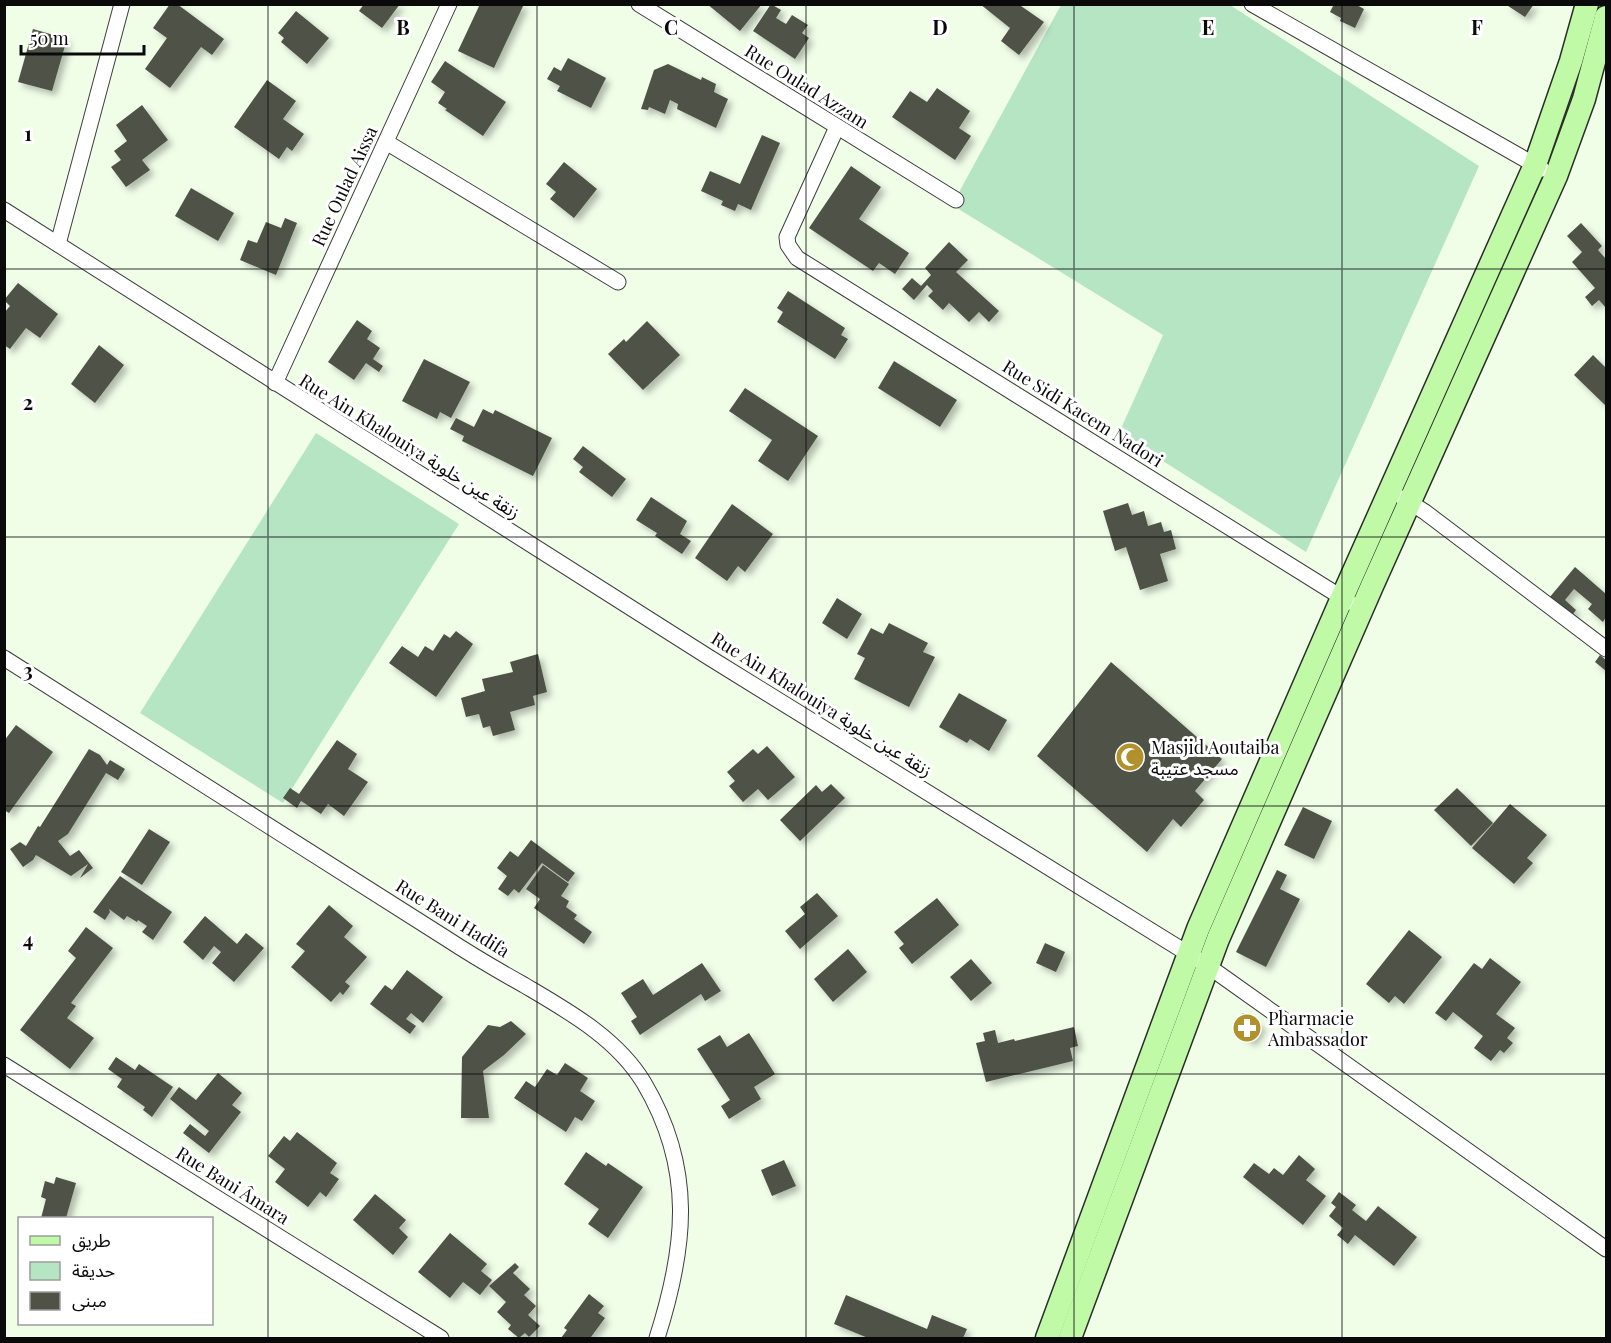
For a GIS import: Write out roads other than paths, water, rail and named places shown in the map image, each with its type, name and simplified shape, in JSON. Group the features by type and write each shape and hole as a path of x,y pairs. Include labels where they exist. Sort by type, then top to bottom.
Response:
{"street":[{"path":"58,244 122,4"},
{"name":"Rue Oulad Aissa","path":"275,383 449,4"},
{"name":"Rue Oulad Azzam","path":"639,4 956,200"},
{"path":"1252,4 1556,176"},
{"path":"1064,1335 1188,954 1342,598 1535,165 1571,61 1587,4"},
{"path":"1064,1335 1208,966 1409,502 1556,176 1584,99 1606,17"},
{"name":"Rue Sidi Kacem Nadori","path":"837,127 787,237 788,245 796,258 1362,609"},
{"path":"386,142 618,282"},
{"name":"Rue Ain Khalouiya زنقة عين خلوية","path":"4,210 710,658 1208,966 1606,1249"},
{"path":"1390,490 1606,649"},
{"name":"Rue Bani Hadifa","path":"4,658 472,955 575,1015 616,1048 643,1082 662,1119 677,1165 682,1206 680,1248 671,1295 657,1338"},
{"name":"Rue Bani Âmara","path":"4,1065 441,1338"}],"place":[{"name":"Masjid Aoutaiba مسجد عتيبة","path":"1130,757"},
{"name":"Pharmacie Ambassador","path":"1247,1028"}]}
